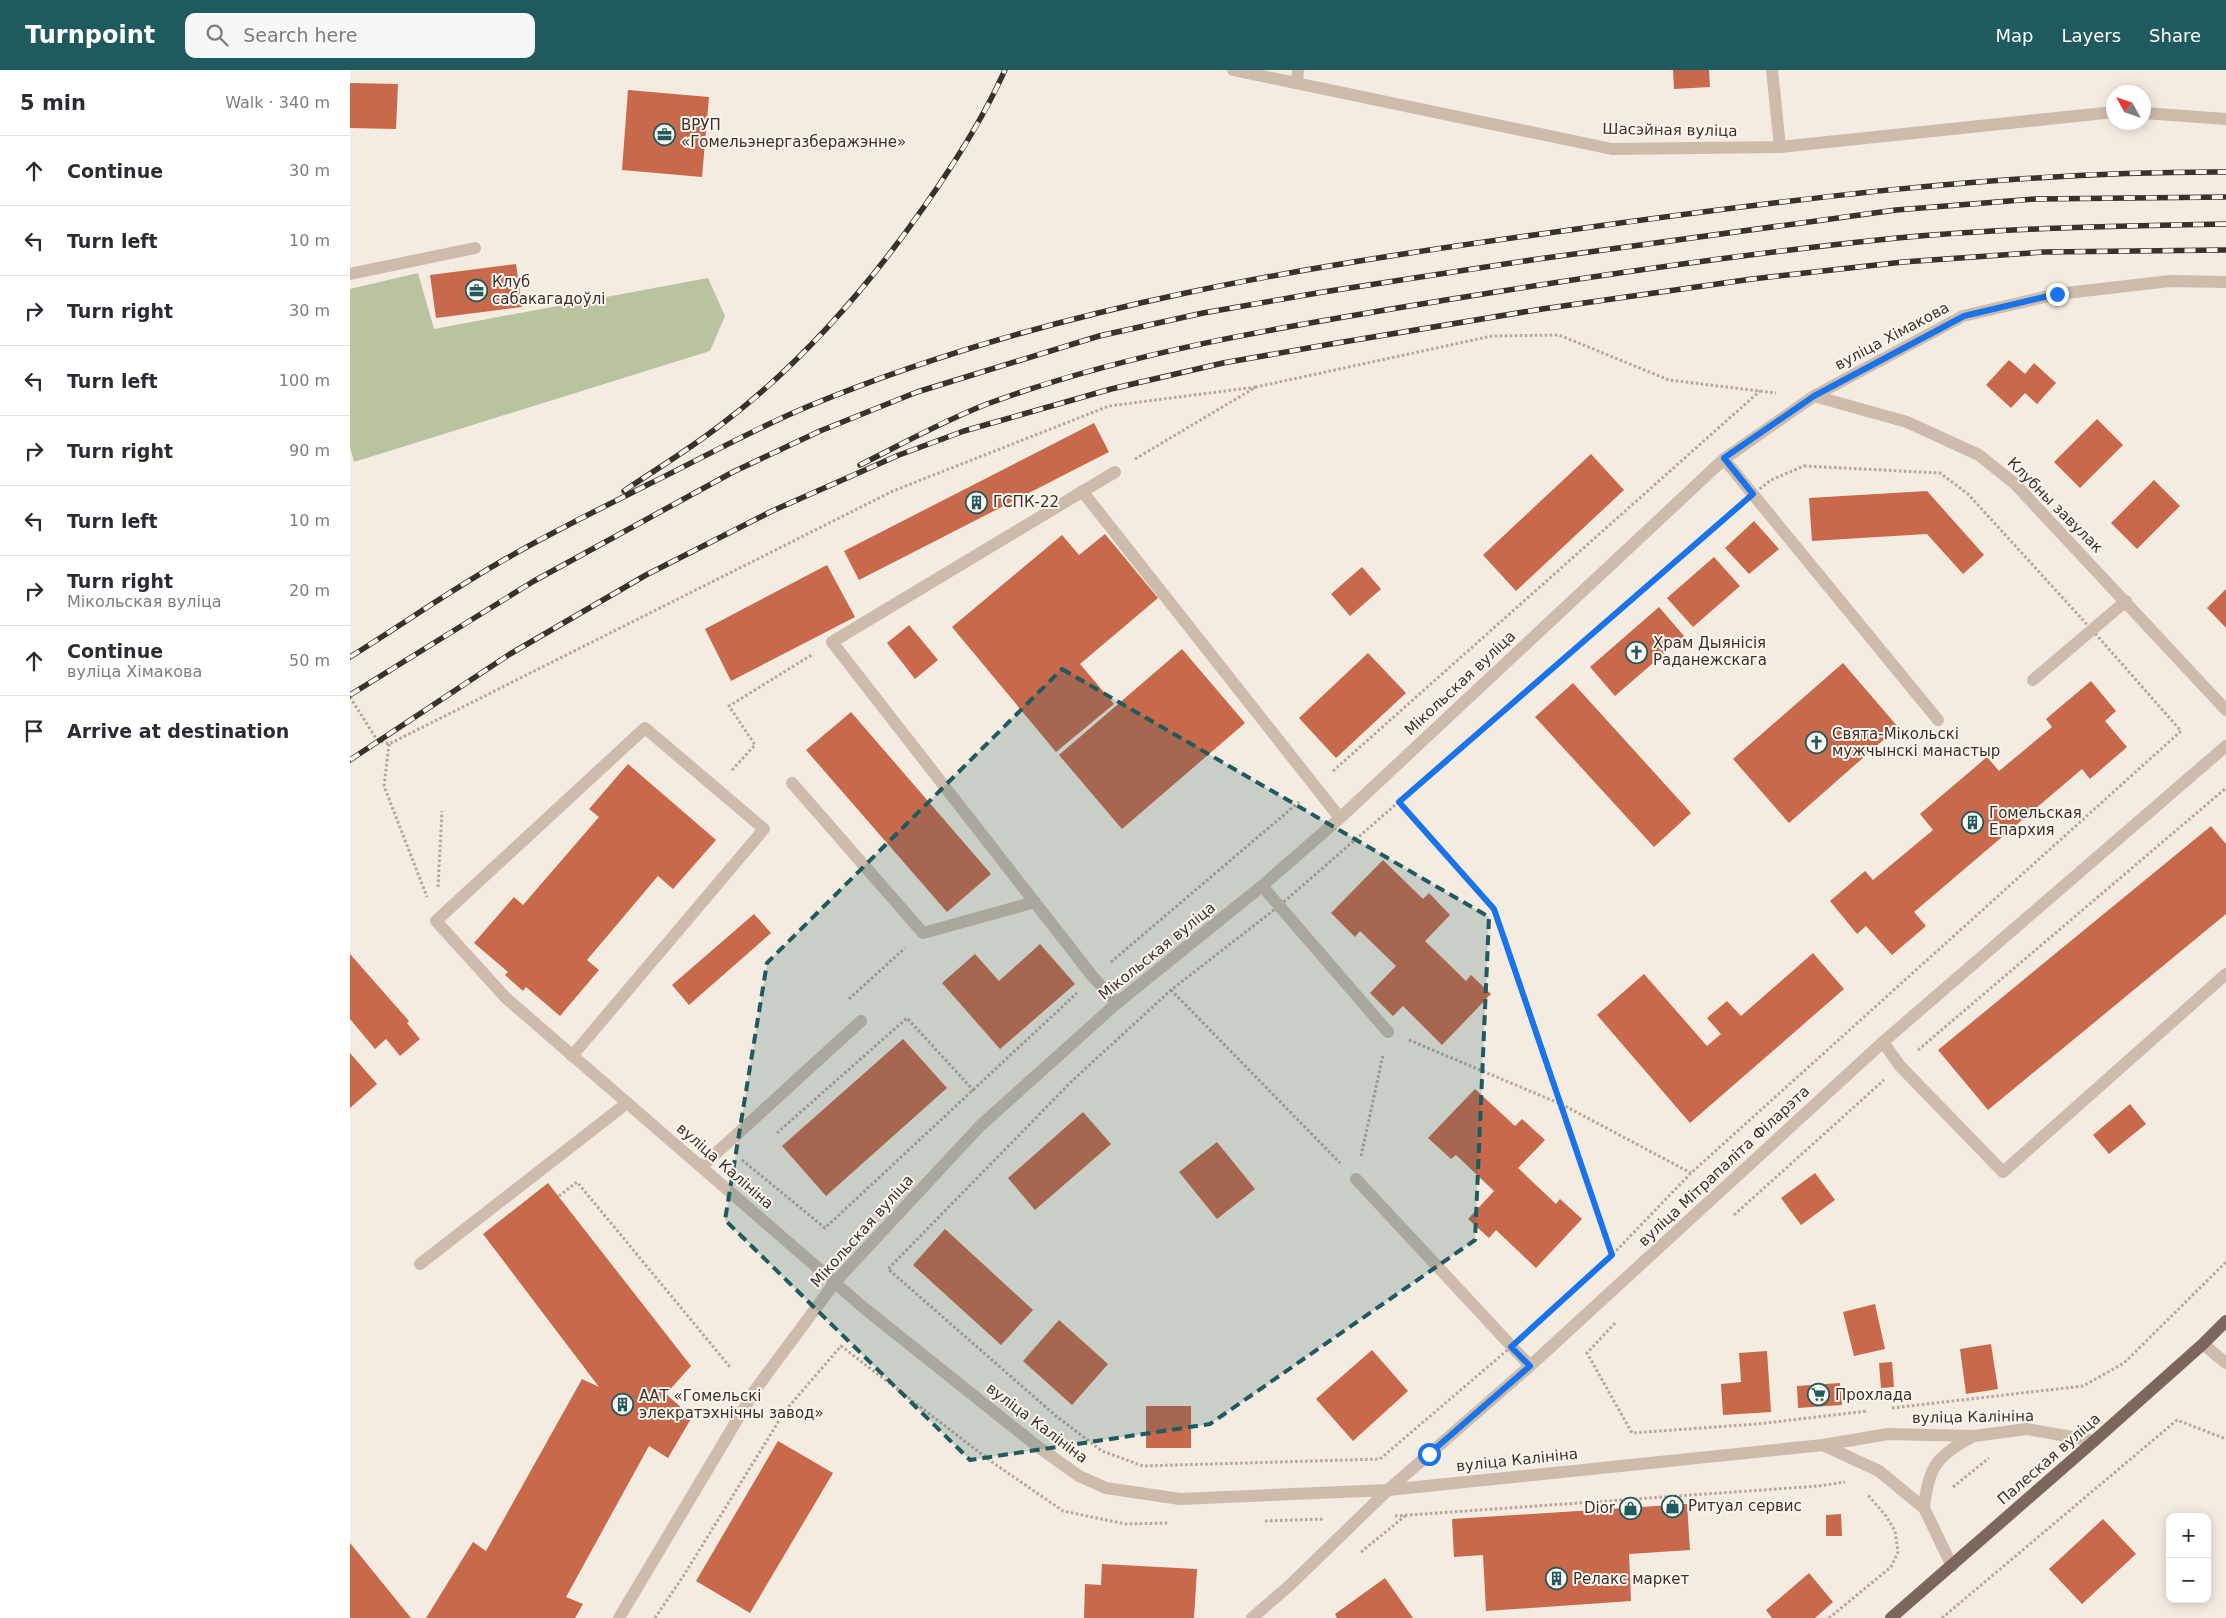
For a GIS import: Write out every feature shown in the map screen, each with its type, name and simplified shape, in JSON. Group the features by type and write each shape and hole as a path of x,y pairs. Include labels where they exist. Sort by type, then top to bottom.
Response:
{"main road":[{"name":"Палеская вуліца","path":"1891,1618 2204,1344 2226,1321"}],"street":[{"name":"Шасэйная вуліца","path":"1233,70 1612,148 1780,147 2106,113"},
{"path":"1297,83 1298,70"},
{"path":"1772,70 1780,147"},
{"path":"2151,114 2226,119"},
{"path":"350,274 475,248"},
{"name":"вуліца Хімакова","path":"1814,396 1964,316 2057,294 2170,281 2226,282"},
{"name":"Мікольская вуліца","path":"619,1618 755,1390 836,1281 980,1126 1117,1003 1262,886 1340,818 1724,458 1814,396"},
{"name":"Клубны завулак","path":"1814,396 1908,422 1979,456 2015,484 2226,710"},
{"path":"1724,458 1938,720"},
{"path":"1115,472 832,642 1093,977 1117,1003"},
{"path":"1082,491 1340,818"},
{"path":"2033,680 2126,601"},
{"path":"436,920 645,728 764,829 572,1056"},
{"name":"вуліца Мітрапаліта Філарэта","path":"1252,1618 1388,1490 1530,1366 1883,1042 2226,746"},
{"path":"792,783 923,932 1035,902"},
{"path":"1262,886 1388,1032"},
{"name":"вуліца Калініна","path":"436,920 506,998 836,1281 864,1308 1037,1446 1079,1476 1106,1488 1180,1499 1388,1490 1822,1445 1888,1434 1974,1436 2027,1429 2094,1441"},
{"path":"1883,1042 1900,1066 2003,1172 2226,974"},
{"path":"701,1167 861,1021"},
{"path":"420,1264 627,1103"},
{"path":"1356,1179 1530,1366"},
{"path":"2204,1344 2226,1364"},
{"path":"1924,1508 1926,1487 1934,1465 1950,1449 1974,1436"},
{"name":"вуліца Калініна","path":"1822,1445 1879,1470 1924,1508 1952,1566"}],"path":[{"path":"350,697 376,740 389,744 893,491 1110,406 1256,387 1492,336 1559,335 1669,380 1814,396"},
{"path":"1115,472 1256,387"},
{"path":"724,1146 826,1228 1093,977 1316,786 1760,391"},
{"path":"1804,466 1940,473 1968,494 2181,731 1691,1173 1612,1255 1511,1347 1380,1459 1143,1466 1102,1451 1056,1416 888,1269 1072,1081 1171,990 1279,906 1753,494 1771,480 1804,466"},
{"path":"716,789 755,744 729,706 832,642"},
{"path":"389,744 384,786 436,920"},
{"path":"1730,1217 1900,1066 2226,788"},
{"path":"1399,802 1494,909 1563,1105 1612,1255"},
{"path":"436,920 442,811"},
{"path":"1171,990 1356,1179"},
{"path":"773,1136 907,1018 974,1090"},
{"path":"1356,1179 1388,1032 1563,1105 1691,1173"},
{"path":"744,1162 752,1156"},
{"path":"559,1196 577,1182 730,1367"},
{"path":"1886,1409 2083,1386 2124,1362 2226,1262"},
{"path":"1620,1317 1587,1353 1632,1433 1757,1424 1876,1410"},
{"path":"1942,1618 2177,1420 2226,1439"},
{"path":"1951,1488 1990,1458"}],"highlighted area":[{"path":"1062,669 1489,917 1475,1240 1210,1424 970,1460 725,1220 767,963"}],"green space":[{"path":"418,273 434,329 708,278 725,316 710,351 354,462 350,447 350,289"}],"building":[{"path":"1673,70 1709,70 1710,87 1674,89"},
{"path":"350,83 398,84 396,129 350,128"},
{"name":"ВРУП «Гомельэнергазберажэнне»","path":"628,90 709,97 702,177 622,170"},
{"name":"Клуб сабакагадоўлі","path":"516,264 522,307 436,318 430,275"},
{"path":"2009,360 2025,374 2034,363 2056,383 2037,404 2025,393 2011,408 1986,385"},
{"path":"2097,419 2123,445 2080,488 2054,462"},
{"name":"ГСПК-22","path":"1094,423 1109,452 859,580 844,551"},
{"path":"1591,454 1624,490 1516,591 1483,555"},
{"path":"2154,480 2180,506 2137,549 2111,523"},
{"path":"1927,491 1984,555 1963,574 1927,534 1812,541 1809,498"},
{"path":"1754,521 1779,549 1749,574 1725,548"},
{"path":"1105,534 1158,598 1080,664 1114,704 1056,752 952,627 1062,535 1079,555"},
{"path":"1714,557 1740,586 1693,627 1667,598"},
{"path":"827,565 855,617 731,681 705,629"},
{"path":"1362,567 1381,589 1350,616 1331,594"},
{"path":"2226,589 2226,628 2207,608"},
{"name":"Храм Дыянісія Раданежскага","path":"1659,607 1684,636 1615,696 1590,667"},
{"path":"909,625 938,660 915,679 887,643"},
{"path":"1182,649 1245,723 1122,829 1059,755"},
{"path":"1368,653 1406,693 1336,758 1299,718"},
{"name":"Свята-Мікольскі мужчынскі манастыр","path":"1843,663 1898,727 1789,823 1733,759"},
{"name":"Гомельская Епархия","path":"2091,681 2116,711 2105,721 2127,747 2090,779 2082,769 1914,912 1926,926 1892,955 1866,926 1857,934 1830,901 1865,871 1873,880 1933,830 1920,814 1987,757 1999,771 2052,727 2046,719"},
{"path":"1573,683 1691,813 1654,847 1535,717"},
{"path":"851,712 991,874 947,912 806,750"},
{"path":"628,764 716,840 673,889 658,876 587,960 599,970 560,1016 526,987 523,991 505,975 508,972 474,943 514,897 523,905 599,817 589,809"},
{"path":"2211,826 2226,844 2226,914 1988,1110 1938,1050"},
{"path":"1383,860 1423,899 1429,893 1450,915 1425,941 1466,981 1471,975 1491,994 1442,1045 1403,1006 1393,1016 1370,993 1396,966 1360,931 1355,937 1331,913"},
{"path":"754,914 771,933 689,1005 672,985"},
{"path":"1040,944 1075,984 1000,1049 942,983 975,954 999,981"},
{"path":"1813,953 1844,989 1690,1123 1597,1015 1644,974 1707,1046 1721,1034 1707,1018 1727,1001 1741,1016"},
{"path":"350,954 409,1021 407,1023 420,1039 400,1056 386,1039 375,1049 350,1019"},
{"path":"903,1039 947,1088 826,1196 782,1146"},
{"path":"350,1053 377,1084 350,1108"},
{"path":"1475,1089 1515,1126 1522,1119 1545,1140 1518,1168 1556,1204 1560,1199 1582,1219 1536,1268 1496,1230 1489,1238 1468,1219 1494,1191 1456,1155 1451,1159 1428,1138"},
{"path":"2130,1104 2146,1124 2109,1154 2093,1135"},
{"path":"1083,1112 1111,1144 1035,1210 1008,1178"},
{"path":"1217,1142 1255,1189 1217,1219 1179,1172"},
{"path":"1815,1173 1835,1200 1801,1225 1781,1198"},
{"name":"ААТ «Гомельскі элекратэхнічны завод»","path":"548,1183 691,1366 666,1394 692,1417 668,1458 649,1446 566,1597 583,1604 575,1618 426,1618 473,1542 486,1551 582,1379 599,1387 483,1234"},
{"path":"945,1229 1033,1310 1001,1345 913,1265"},
{"path":"1875,1304 1885,1349 1854,1356 1843,1312"},
{"path":"1059,1320 1108,1364 1072,1405 1023,1361"},
{"path":"1991,1344 1998,1389 1966,1394 1960,1349"},
{"path":"1372,1350 1408,1391 1353,1441 1316,1399"},
{"path":"1767,1351 1771,1412 1723,1415 1721,1384 1741,1382 1739,1353"},
{"path":"1892,1362 1894,1387 1881,1388 1879,1363"},
{"name":"Прохлада","path":"1840,1383 1842,1405 1798,1408 1797,1386"},
{"path":"1146,1406 1191,1406 1191,1448 1146,1448"},
{"path":"778,1441 833,1473 750,1613 696,1581"},
{"name":"Релакс маркет","path":"1687,1504 1690,1550 1629,1554 1631,1601 1486,1611 1483,1555 1454,1557 1452,1519"},
{"path":"1841,1514 1842,1536 1826,1536 1826,1515"},
{"path":"2103,1519 2136,1554 2082,1604 2049,1569"},
{"path":"350,1543 411,1618 350,1618"},
{"path":"1102,1564 1197,1569 1194,1618 1084,1618 1085,1584 1101,1585"},
{"path":"1809,1573 1833,1602 1815,1618 1772,1618 1766,1610"},
{"path":"1385,1578 1413,1618 1337,1618 1335,1614"}],"railway":[{"path":"624,491 695,444 748,403 805,352 831,324 881,265 937,188 979,122 1005,70"},
{"path":"350,657 468,581 526,547 768,424 809,406 902,371 996,340 1091,315 1187,293 1284,274 1479,243 1739,207 1901,189 2063,176 2226,172"},
{"path":"350,695 534,581 733,472 820,431 917,392 1099,336 1203,313 1323,292 1538,259 1896,210 2035,199 2226,197"},
{"path":"860,465 954,418 987,404 1043,385 1158,353 1276,329 1507,290 1785,250 1897,238 2020,230 2226,224"},
{"path":"350,760 510,654 646,575 772,511 899,455 964,431 1111,389 1223,363 1331,344 1542,309 1752,279 1903,262 2044,252 2226,250"}],"place":[{"name":"ВРУП «Гомельэнергазберажэнне»","path":"665,134"},
{"name":"Клуб сабакагадоўлі","path":"476,291"},
{"name":"ГСПК-22","path":"977,502"},
{"name":"Храм Дыянісія Раданежскага","path":"1637,652"},
{"name":"Свята-Мікольскі мужчынскі манастыр","path":"1816,743"},
{"name":"Гомельская Епархия","path":"1973,822"},
{"name":"Прохлада","path":"1819,1395"},
{"name":"ААТ «Гомельскі элекратэхнічны завод»","path":"623,1405"},
{"name":"Ритуал сервис","path":"1672,1506"},
{"name":"Dior","path":"1631,1508"},
{"name":"Релакс маркет","path":"1557,1579"}],"route":[{"path":"1429,1454 1530,1366 1511,1347 1612,1255 1563,1105 1494,909 1399,802 1753,494 1724,458 1814,396 1964,316 2057,294"}]}
